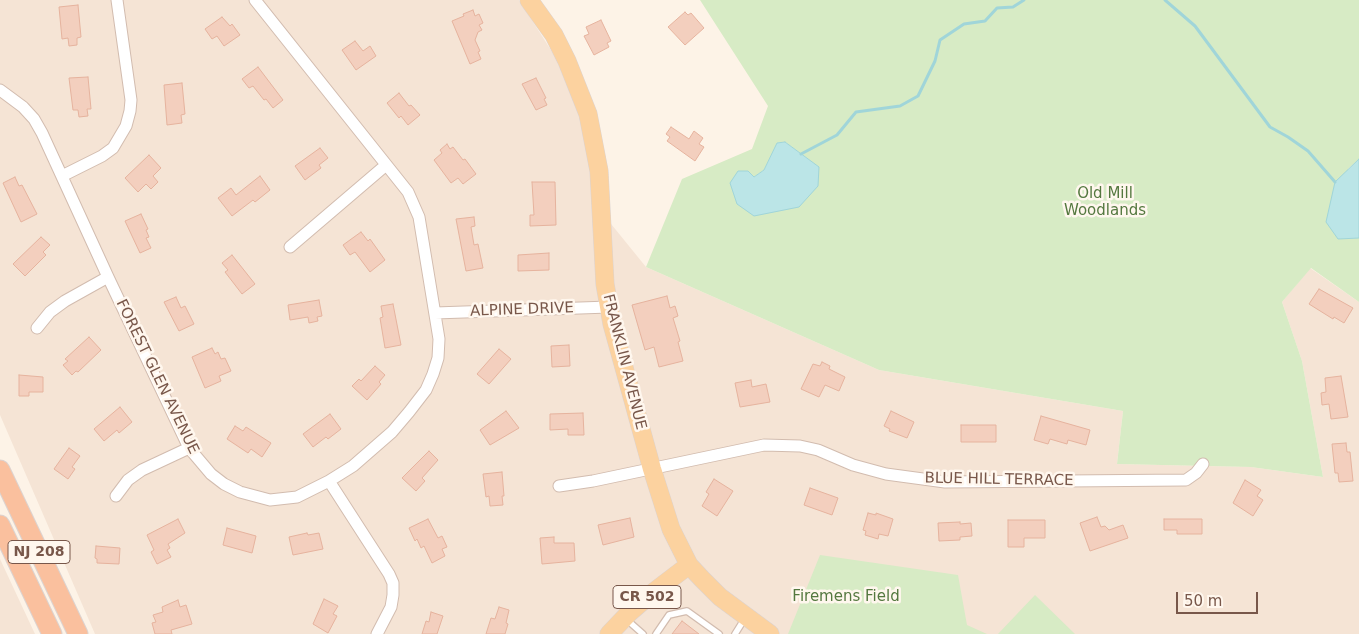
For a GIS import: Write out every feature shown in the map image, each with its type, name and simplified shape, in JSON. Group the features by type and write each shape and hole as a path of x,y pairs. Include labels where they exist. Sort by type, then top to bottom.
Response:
{"highway":[{"name":"NJ 208","path":"0,470 79,634"},
{"name":"NJ 208","path":"0,525 52,634"}],"main road":[{"name":"FRANKLIN AVENUE","path":"529,0 554,36 567,61 588,114 599,171 605,276 609,307 652,469 671,529 689,566 720,597 770,634"},
{"name":"CR 502","path":"609,634 651,594 689,566"}],"street":[{"path":"62,176 102,156 116,143 126,126 131,100 117,0"},
{"name":"FOREST GLEN AVENUE","path":"0,90 23,107 34,119 42,133 189,448 211,474 224,484 240,492 256,498 282,500 297,497 330,481 353,466 392,432 426,390 438,358 439,339 419,217 408,192 255,0"},
{"path":"290,247 386,165"},
{"path":"37,328 50,312 58,306 108,277"},
{"name":"ALPINE DRIVE","path":"435,313 609,307"},
{"name":"BLUE HILL TERRACE","path":"559,486 593,481 764,445 800,446 818,450 853,465 886,474 945,482 1186,480 1196,473 1203,464"},
{"path":"116,496 128,480 142,470 189,448"},
{"path":"330,481 389,574 392,583 391,607 377,634"}],"lane":[{"path":"656,634 669,615 687,611 719,634"},
{"path":"735,634 747,617"},
{"path":"624,618 643,634"}],"shaded area":[{"path":"0,0 519,0 572,83 603,214 646,267 879,370 1123,411 1117,464 1251,467 1323,477 1302,361 1282,302 1310,268 1359,302 1359,634 95,634 0,415"},
{"path":"0,559 35,634 0,634"}],"green space":[{"name":"Old Mill Woodlands","path":"700,0 1359,0 1359,159 1348,169 1357,237 1359,238 1359,302 1311,268 1282,302 1302,361 1323,477 1251,467 1117,464 1123,411 879,370 646,267 682,179 752,149 768,106","holes":["785,142 819,168 730,183 748,171 754,177 764,170 778,143"]},
{"name":"Firemens Field","path":"820,555 958,575 967,625 987,634 788,634"},
{"path":"1035,595 1075,634 998,634"}],"water":[{"path":"785,142 819,167 818,186 799,207 754,216 737,204 730,183 738,171 748,171 754,177 764,170 777,143"},
{"path":"1359,159 1359,238 1338,239 1326,222 1335,182"}],"building":[{"path":"78,5 81,37 77,38 77,45 69,46 68,38 62,39 59,7"},
{"path":"473,10 475,16 479,14 483,23 479,25 482,30 478,32 475,40 481,59 470,64 452,21"},
{"path":"685,12 688,15 691,13 704,28 685,45 668,27"},
{"path":"222,17 230,26 232,24 240,35 224,46 217,36 212,39 205,29"},
{"path":"601,20 611,41 607,43 609,47 594,55 584,36 589,34 586,27"},
{"path":"355,41 363,51 370,46 376,56 356,70 342,50"},
{"path":"258,67 283,100 273,108 253,86 249,88 242,79"},
{"path":"88,77 91,109 87,109 88,116 79,117 78,110 73,110 69,78"},
{"path":"536,78 546,98 544,99 547,105 536,110 522,84"},
{"path":"182,83 185,114 181,115 182,123 167,125 164,85"},
{"path":"399,93 409,106 411,105 420,115 408,125 401,116 399,118 387,103"},
{"path":"671,127 689,139 694,131 703,138 699,144 704,147 695,161 667,141 670,137 666,134"},
{"path":"447,144 450,149 453,147 463,160 465,159 476,174 463,184 458,178 451,183 434,160 442,153 440,150"},
{"path":"320,148 328,158 319,165 321,168 305,180 295,166"},
{"path":"149,155 161,168 153,176 158,182 151,189 146,184 138,192 125,178"},
{"path":"260,176 270,190 232,216 218,198 231,188 236,195"},
{"path":"15,177 19,186 22,185 37,214 21,222 3,183"},
{"path":"532,182 555,182 556,225 530,226 530,215 534,215"},
{"path":"141,214 148,229 146,230 149,237 146,238 151,248 140,253 125,221"},
{"path":"474,217 475,226 471,227 474,245 478,244 483,268 466,271 456,219"},
{"path":"361,232 368,241 370,239 385,260 370,272 355,252 350,255 343,245"},
{"path":"41,237 50,245 43,252 46,255 25,276 13,264"},
{"path":"549,253 549,270 518,271 518,255"},
{"path":"232,255 255,284 242,294 225,272 228,270 222,263"},
{"path":"1319,289 1353,308 1344,323 1334,317 1333,319 1309,304"},
{"path":"667,296 670,308 675,306 678,316 673,318 680,341 678,342 683,361 659,367 654,347 645,350 632,305"},
{"path":"176,297 181,308 185,306 194,324 179,331 164,302"},
{"path":"319,300 322,316 317,317 318,321 309,323 308,317 290,320 288,305"},
{"path":"393,304 401,345 385,348 380,318 383,317 381,306"},
{"path":"89,337 101,350 78,372 76,371 72,375 63,365 68,361 65,359"},
{"path":"569,345 570,366 552,367 551,346"},
{"path":"212,348 215,354 218,352 221,359 225,358 231,371 219,376 221,381 205,388 192,357"},
{"path":"499,349 511,359 489,384 477,374"},
{"path":"822,362 830,366 829,369 845,377 839,391 825,385 819,397 801,389 813,364 820,366"},
{"path":"375,366 385,375 379,382 381,384 367,400 352,386 359,379 361,381"},
{"path":"19,375 43,377 43,392 29,392 29,396 19,396"},
{"path":"1341,376 1348,417 1331,419 1329,404 1322,405 1321,393 1326,392 1325,378"},
{"path":"751,380 752,387 766,384 770,402 740,407 735,383"},
{"path":"120,407 132,422 119,433 117,430 104,441 94,429"},
{"path":"506,411 519,428 490,445 480,430"},
{"path":"891,411 914,422 907,438 889,431 890,429 884,426"},
{"path":"583,413 584,435 568,435 568,429 550,430 550,414"},
{"path":"330,414 341,429 313,447 303,434"},
{"path":"1041,416 1090,430 1086,445 1068,440 1067,444 1050,439 1048,444 1034,440"},
{"path":"961,425 996,425 996,442 961,442"},
{"path":"235,426 243,431 246,427 271,443 262,457 251,449 248,453 227,439"},
{"path":"1346,443 1347,452 1350,452 1353,481 1339,482 1338,473 1335,473 1332,444"},
{"path":"69,448 80,456 72,467 75,469 68,479 54,469"},
{"path":"429,451 438,460 422,478 425,481 416,491 402,478"},
{"path":"502,472 503,505 490,506 489,496 486,497 483,474"},
{"path":"714,479 733,491 717,516 702,506 709,494 706,492"},
{"path":"1245,480 1261,490 1257,496 1263,500 1253,516 1233,503"},
{"path":"810,488 838,498 832,515 804,505"},
{"path":"868,513 876,515 876,513 893,519 888,536 879,534 878,539 865,535 866,531 863,530"},
{"path":"1097,517 1101,527 1105,526 1109,530 1123,525 1128,538 1090,551 1080,523"},
{"path":"630,518 634,537 603,545 598,525"},
{"path":"178,519 185,533 168,544 170,548 167,550 171,557 157,564 151,552 154,550 147,535"},
{"path":"428,519 438,538 442,536 447,547 442,549 445,556 432,563 424,546 421,548 417,539 415,541 409,528"},
{"path":"1164,519 1202,519 1202,534 1177,534 1177,530 1164,530"},
{"path":"1008,520 1045,520 1045,538 1024,538 1024,547 1008,547"},
{"path":"960,522 960,524 971,523 972,536 960,537 960,540 939,541 938,523"},
{"path":"227,528 256,536 252,553 223,545"},
{"path":"307,533 308,535 319,533 323,549 293,555 289,537"},
{"path":"554,537 554,543 574,543 575,561 542,564 540,538"},
{"path":"96,546 120,548 119,564 97,563 95,558"},
{"path":"324,599 338,606 333,614 337,616 328,633 313,624"},
{"path":"178,600 180,607 186,605 192,624 171,630 172,634 155,634 152,623 156,622 153,615 163,612 162,607"},
{"path":"499,607 509,610 505,634 486,634 491,618 495,619"},
{"path":"431,612 443,616 437,634 422,634 426,621 429,622"},
{"path":"682,621 699,634 672,634"}],"waterway":[{"path":"801,154 837,135 856,112 900,106 918,96 935,61 940,40 964,24 985,21 997,8 1013,7 1024,0"},
{"path":"1165,0 1195,26 1270,127 1308,151 1335,182"}]}
